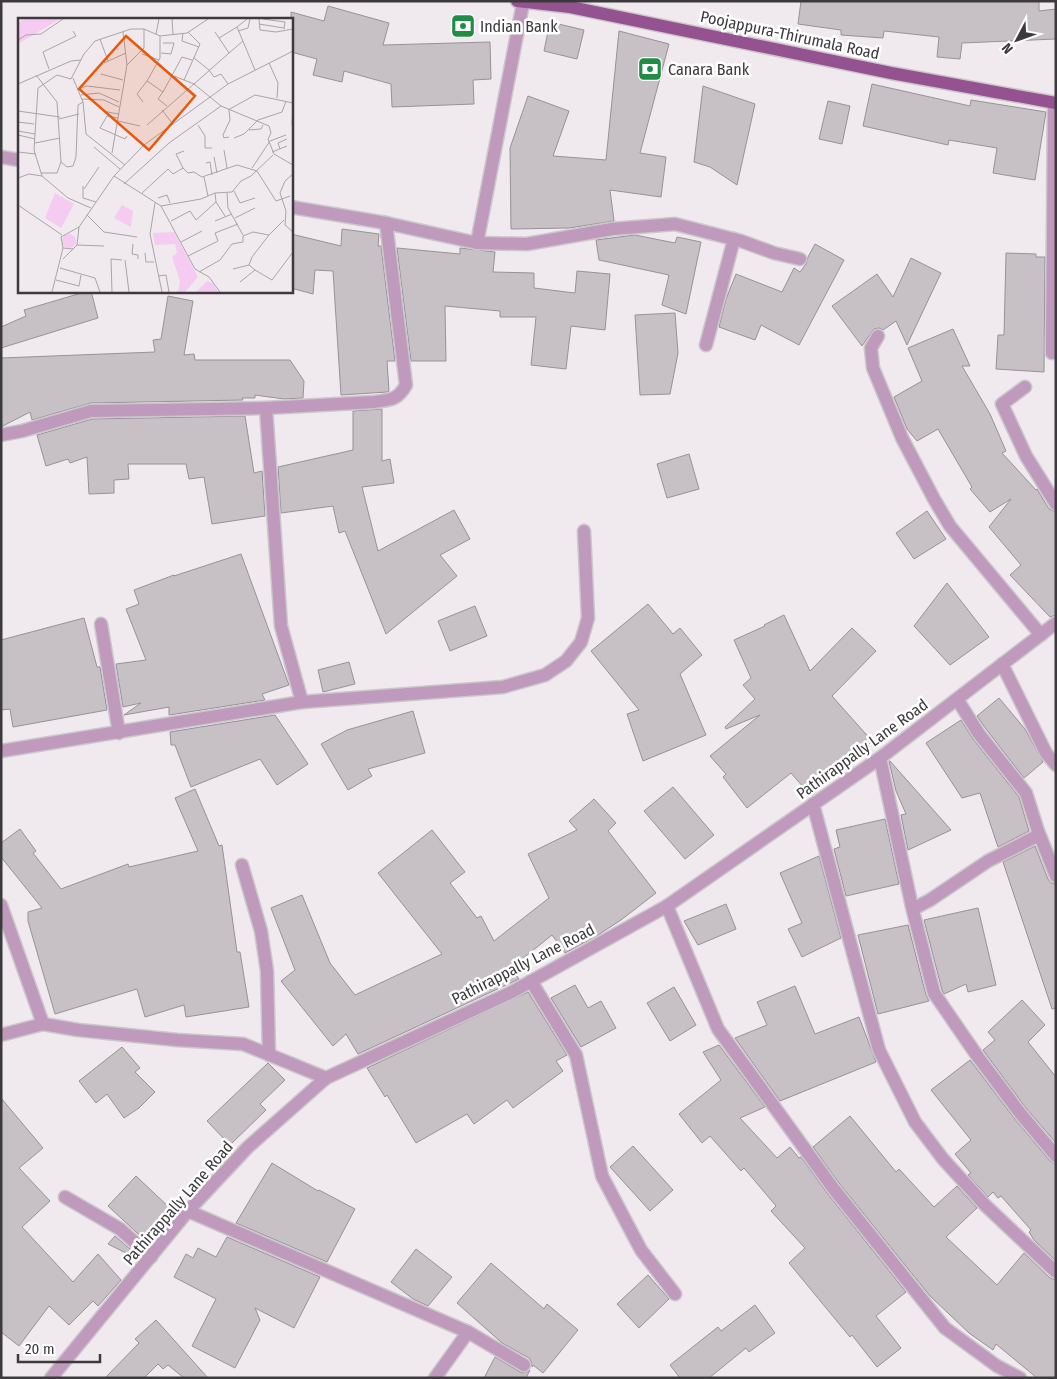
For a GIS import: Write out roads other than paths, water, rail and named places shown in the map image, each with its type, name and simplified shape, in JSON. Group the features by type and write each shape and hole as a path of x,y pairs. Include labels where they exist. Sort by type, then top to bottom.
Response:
{"main road":[{"name":"Poojappura-Thirumala Road","path":"520,2 570,7 892,73 1055,103"}],"street":[{"path":"477,243 520,2"},
{"path":"1052,353 1055,103"},
{"path":"1,157 18,160"},
{"path":"292,207 386,223 477,243 527,244 612,229 675,224 800,259"},
{"path":"1,435 22,431 91,411 266,408 374,402 390,400 401,395 406,385 386,223"},
{"path":"706,345 734,239"},
{"path":"878,336 871,348 873,368 902,438 934,499 950,526 1041,635"},
{"path":"1025,387 1002,404 1026,456 1056,504"},
{"path":"266,408 281,626 302,702"},
{"path":"1,751 302,702 503,687 545,675 566,661 581,642 588,618 584,532"},
{"name":"Pathirappally Lane Road","path":"51,1378 188,1211 248,1147 326,1078 510,993 668,906 880,758 1056,623"},
{"path":"102,624 119,733"},
{"path":"1002,664 1046,753 1056,765"},
{"path":"957,699 979,734 1026,793 1039,835 1056,876"},
{"path":"880,758 913,909 934,993 978,1058 1056,1156"},
{"path":"813,804 880,1050 914,1122 943,1159 986,1206 1056,1272"},
{"path":"913,909 930,900 988,861 1039,835"},
{"path":"242,865 261,931 267,971 269,1055"},
{"path":"1,905 43,1024"},
{"path":"668,906 718,1029 833,1188 945,1328 997,1366 1020,1378"},
{"path":"532,981 576,1055 602,1176 641,1250 675,1294"},
{"path":"1,1035 43,1024 78,1030 177,1040 243,1044 326,1078"},
{"path":"65,1197 120,1229 151,1257"},
{"path":"188,1211 468,1332 524,1364"},
{"path":"435,1378 468,1332"}],"place":[{"name":"Indian Bank","path":"463,26"},
{"name":"Canara Bank","path":"650,69"}]}
